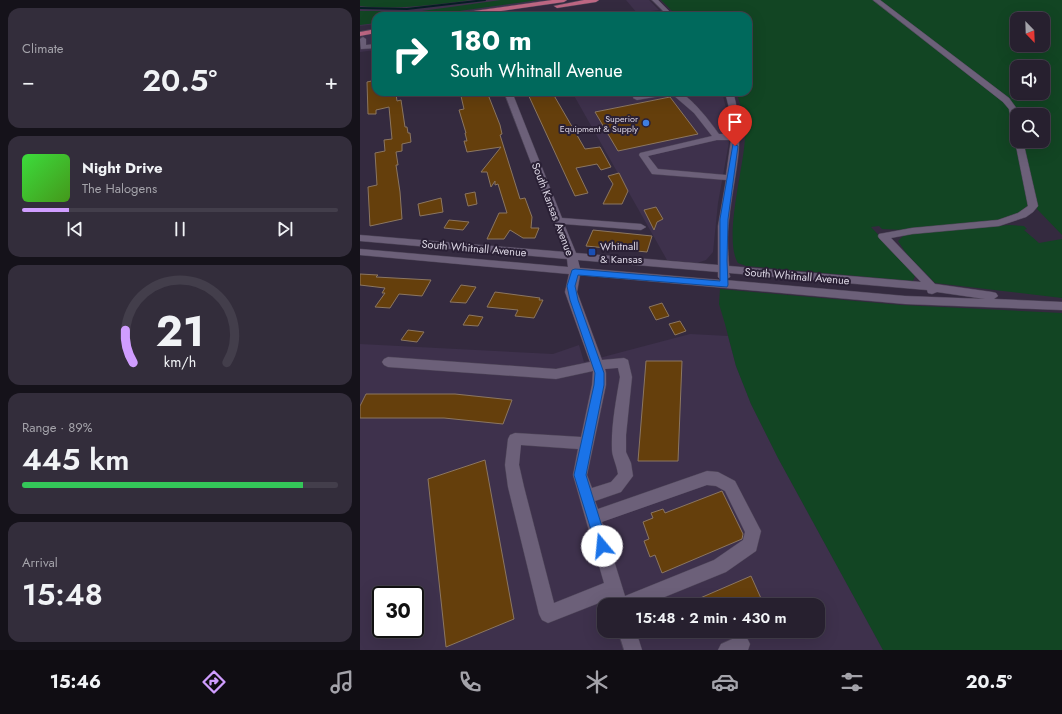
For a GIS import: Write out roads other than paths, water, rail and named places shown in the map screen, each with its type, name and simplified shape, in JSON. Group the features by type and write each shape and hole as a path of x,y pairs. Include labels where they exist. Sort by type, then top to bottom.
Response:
{"main road":[{"path":"507,12 553,4 564,0"},
{"path":"492,12 596,0"},
{"path":"360,29 372,28"},
{"path":"361,41 372,34"}],"street":[{"path":"655,0 667,12"},
{"path":"876,0 1006,100 1011,108"},
{"path":"361,41 363,48 372,47"},
{"name":"South Kansas Avenue","path":"510,96 572,257 575,272 571,292 600,373 599,385 580,475 617,598"},
{"path":"637,98 649,96"},
{"path":"679,96 697,111 717,137"},
{"path":"724,285 724,219 736,137 734,110 730,96"},
{"path":"730,178 655,172 643,155 717,137 736,137"},
{"path":"932,301 932,287 883,236 912,231 999,223 1027,213 1033,206 1021,148"},
{"path":"559,221 641,227"},
{"name":"South Whitnall Avenue","path":"360,238 932,287 1062,306"},
{"path":"437,259 446,246"},
{"name":"South Whitnall Avenue","path":"360,252 905,300 1041,304"},
{"path":"388,362 556,374 598,365 624,363 626,377 618,452 624,463 626,476 616,486 587,496"},
{"path":"587,443 515,439 512,465 516,487 548,614 614,588"},
{"path":"593,518 707,478 718,479 730,486 753,531 750,545 720,566 641,598"},
{"path":"629,638 633,650"}],"waterway":[{"path":"360,8 407,9 485,0"}],"place":[{"name":"Superior Equipment & Supply","path":"646,123"},
{"name":"Whitnall & Kansas","path":"592,252"}]}
